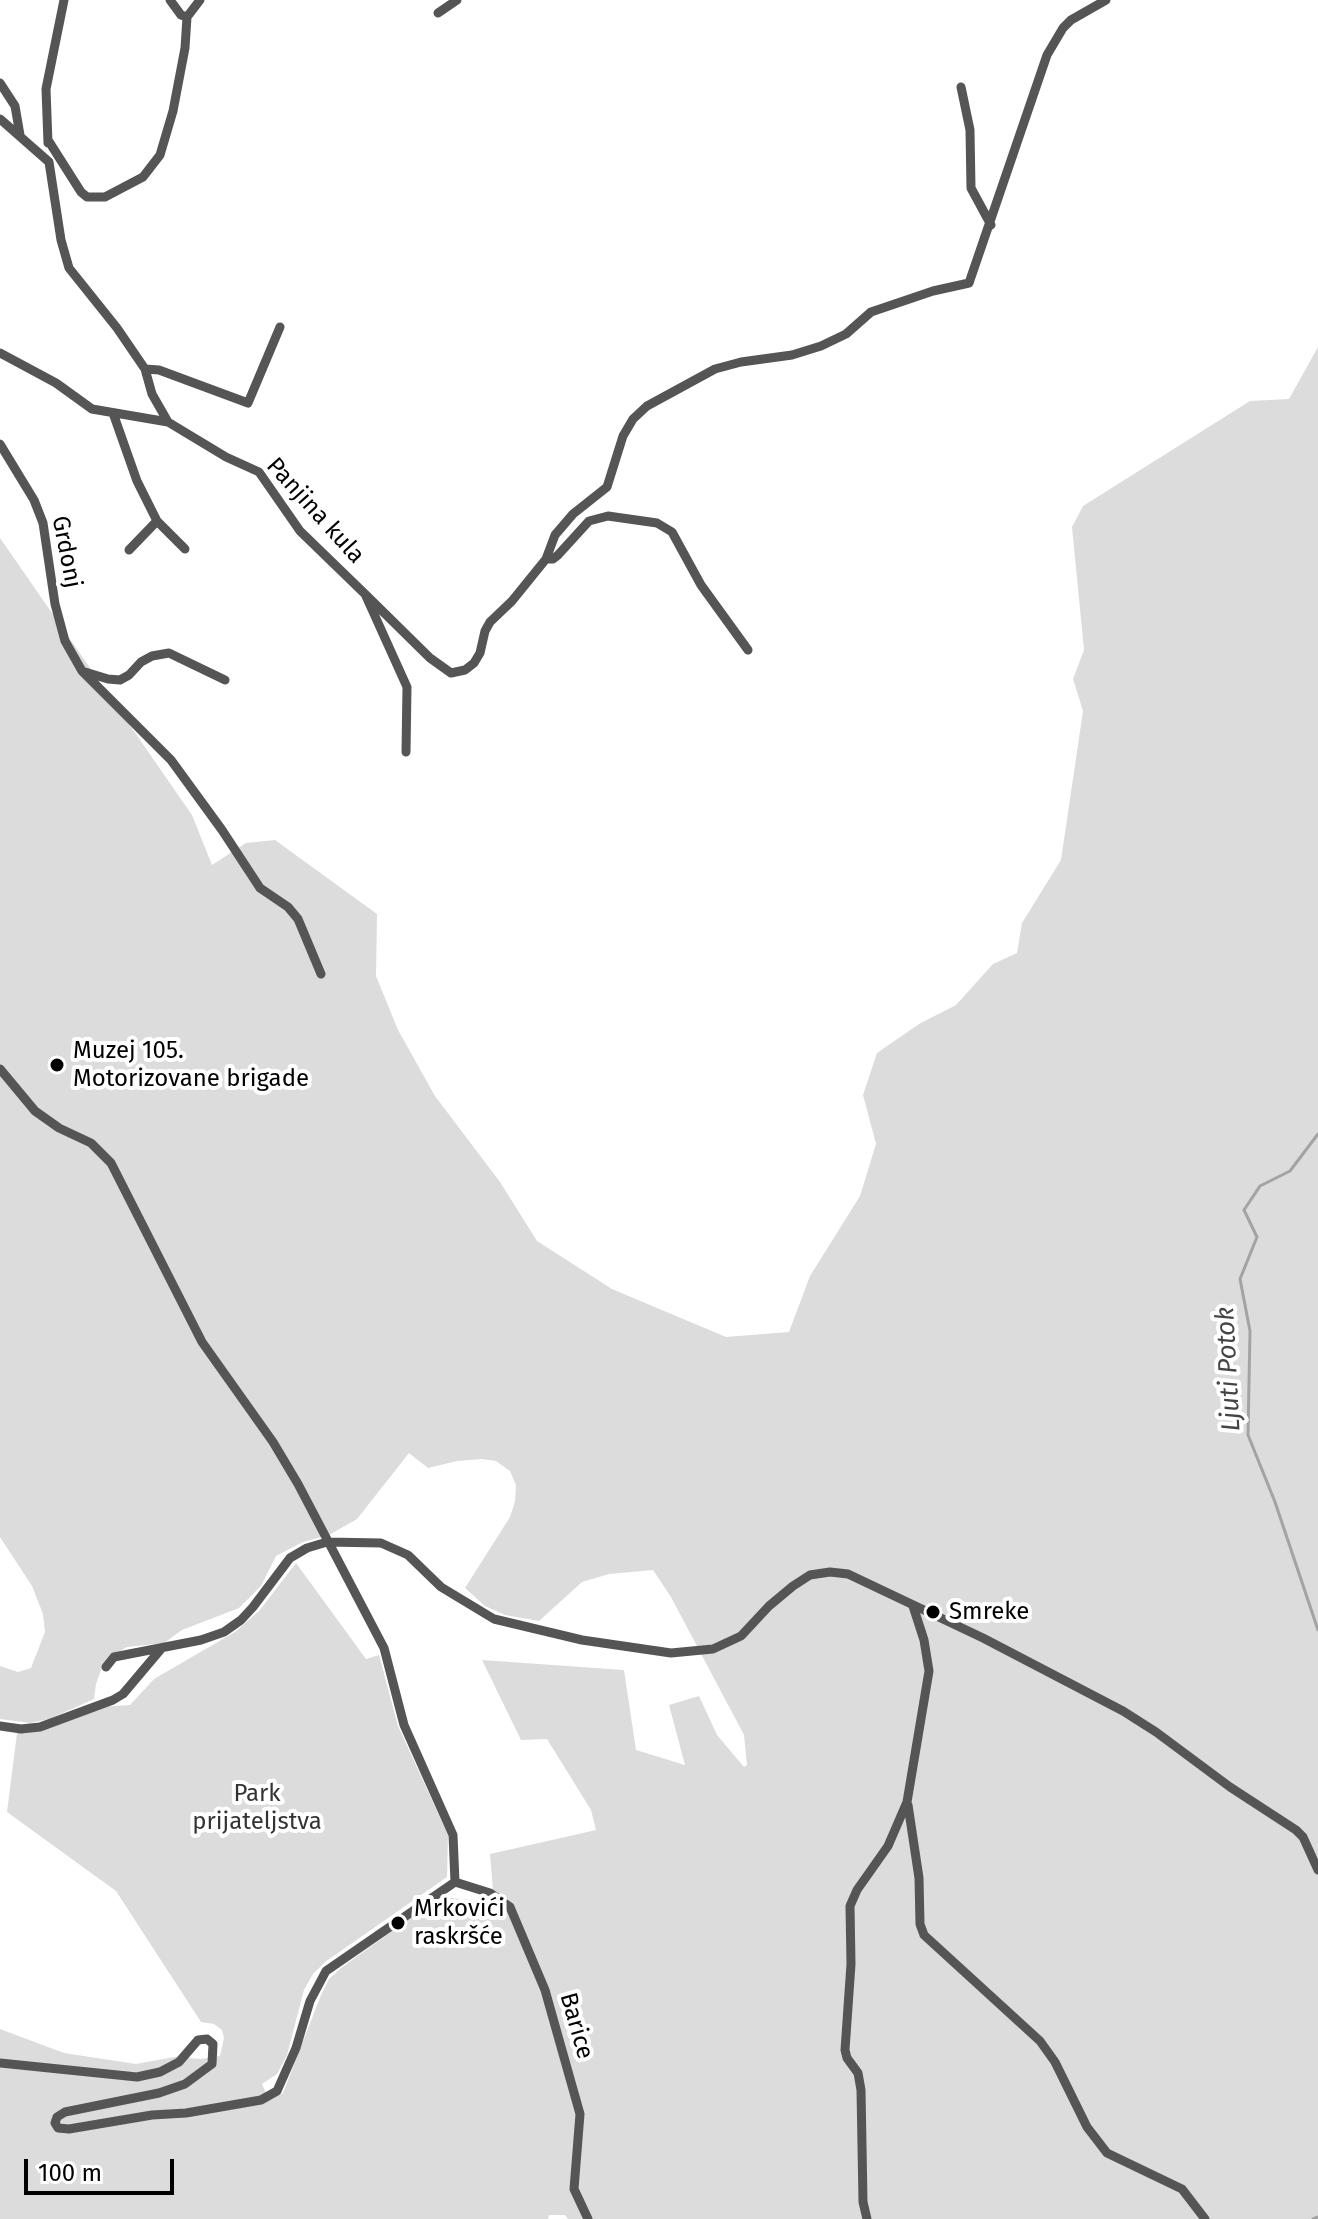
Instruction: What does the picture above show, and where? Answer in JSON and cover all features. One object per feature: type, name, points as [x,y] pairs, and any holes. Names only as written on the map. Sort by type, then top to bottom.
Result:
[{"type":"street","points":[[64,0],[46,89],[49,162],[61,240],[69,268],[145,369],[152,394],[168,422]]},
{"type":"street","points":[[170,0],[181,15],[187,17]]},
{"type":"street","points":[[48,140],[87,197],[105,197],[143,177],[160,155],[173,111],[185,48],[187,17],[200,0]]},
{"type":"street","points":[[438,13],[457,0]]},
{"type":"street","points":[[365,594],[410,640],[451,673],[465,670],[474,663],[490,622],[512,601],[546,559],[555,535],[573,514],[607,487],[623,436],[633,419],[647,406],[715,369],[792,355],[821,346],[846,334],[871,312],[933,291],[966,285],[991,225],[1047,55],[1071,20],[1106,0]]},
{"type":"street","points":[[0,83],[15,106],[20,135]]},
{"type":"street","points":[[961,87],[970,130],[971,188],[991,225]]},
{"type":"street","points":[[0,119],[49,162]]},
{"type":"street","points":[[145,369],[159,370],[248,403],[280,327]]},
{"type":"street","points":[[0,353],[44,376],[92,409],[168,422]]},
{"type":"street","points":[[113,413],[137,481],[157,521],[185,549]]},
{"type":"street","name":"Panjina kula","points":[[168,422],[226,457],[259,472],[300,531],[365,594],[407,687],[406,752]]},
{"type":"street","name":"Grdonj","points":[[0,444],[34,500],[43,523],[55,604],[65,641],[82,671],[171,760],[260,888],[288,907],[298,919],[321,974]]},
{"type":"street","points":[[546,559],[558,555],[589,521],[608,516],[657,523],[672,532],[701,585],[748,650]]},
{"type":"street","points":[[129,550],[157,521]]},
{"type":"street","points":[[82,671],[120,680],[141,662],[169,653],[225,680]]},
{"type":"street","points":[[0,1069],[35,1111],[59,1128],[91,1143],[111,1163],[202,1342],[273,1442],[384,1648],[404,1725],[453,1835],[455,1882],[326,1971],[310,2001],[296,2048],[277,2091],[261,2100],[186,2113],[58,2128],[55,2123],[57,2117],[65,2112],[159,2093],[185,2084],[212,2064],[213,2044],[207,2039],[198,2040],[179,2062],[160,2072],[137,2077],[0,2063]]},
{"type":"street","points":[[106,1667],[114,1657],[224,1632],[247,1613],[290,1558],[307,1548],[327,1542],[381,1543],[408,1555],[441,1587],[494,1619],[582,1640],[671,1653],[713,1649],[741,1636],[769,1606],[810,1575],[830,1572],[848,1574],[1069,1681],[1156,1732],[1230,1787],[1296,1830],[1303,1837],[1318,1870]]},
{"type":"street","points":[[867,2219],[863,2202],[861,2090],[858,2073],[845,2050],[850,1976],[850,1906],[857,1890],[888,1846],[907,1802],[929,1671],[924,1640],[913,1606]]},
{"type":"street","points":[[0,1726],[21,1729],[48,1725],[113,1700],[123,1694],[162,1648]]},
{"type":"street","points":[[907,1802],[919,1878],[920,1924],[924,1935],[1040,2041],[1055,2062],[1087,2127],[1107,2153],[1182,2189],[1205,2219]]},
{"type":"street","name":"Barice","points":[[455,1882],[490,1893],[510,1907],[545,1990],[580,2114],[574,2189],[588,2219]]},
{"type":"green space","name":"Park prijateljstva","points":[[1318,347],[1318,2219],[568,2219],[565,2215],[549,2215],[548,2219],[0,2219],[0,2029],[64,2053],[136,2064],[174,2057],[201,2059],[220,2056],[224,2038],[222,2030],[214,2024],[201,2022],[116,1891],[7,1812],[17,1733],[41,1731],[99,1707],[130,1705],[154,1679],[235,1632],[259,1611],[296,1563],[366,1659],[379,1655],[398,1726],[448,1835],[447,1877],[325,1962],[313,1974],[304,1990],[287,2055],[277,2074],[262,2084],[269,2100],[283,2093],[321,1995],[329,1979],[341,1968],[409,1919],[444,1900],[494,1902],[490,1854],[596,1830],[591,1810],[547,1739],[521,1740],[482,1660],[624,1670],[636,1750],[685,1765],[669,1705],[699,1696],[717,1735],[744,1767],[747,1765],[744,1735],[671,1597],[653,1570],[609,1574],[582,1582],[539,1621],[505,1615],[485,1606],[465,1588],[510,1517],[516,1485],[510,1471],[496,1461],[482,1459],[428,1468],[409,1453],[357,1519],[329,1535],[303,1542],[276,1556],[261,1586],[239,1608],[182,1630],[164,1643],[127,1647],[112,1656],[101,1670],[94,1699],[49,1719],[30,1723],[0,1719],[0,1666],[18,1672],[31,1668],[45,1632],[43,1614],[32,1586],[0,1537],[0,538],[192,815],[212,865],[246,843],[275,840],[377,914],[376,976],[398,1030],[435,1096],[500,1182],[537,1241],[612,1289],[726,1337],[789,1332],[810,1276],[860,1196],[876,1144],[863,1095],[877,1053],[919,1024],[956,1005],[993,964],[1017,953],[1022,923],[1061,860],[1083,711],[1073,679],[1084,650],[1072,527],[1083,506],[1250,401],[1289,399]]},
{"type":"waterway","name":"Ljuti Potok","points":[[1318,1134],[1290,1171],[1260,1186],[1244,1210],[1257,1237],[1240,1279],[1250,1331],[1248,1435],[1275,1502],[1318,1630]]},
{"type":"waterway","name":"Ljuti Potok","points":[[1313,2219],[1318,2217]]},
{"type":"place","name":"Muzej 105. Motorizovane brigade","points":[[57,1065]]},
{"type":"place","name":"Smreke","points":[[933,1612]]},
{"type":"place","name":"Mrkovići raskršće","points":[[398,1923]]}]
